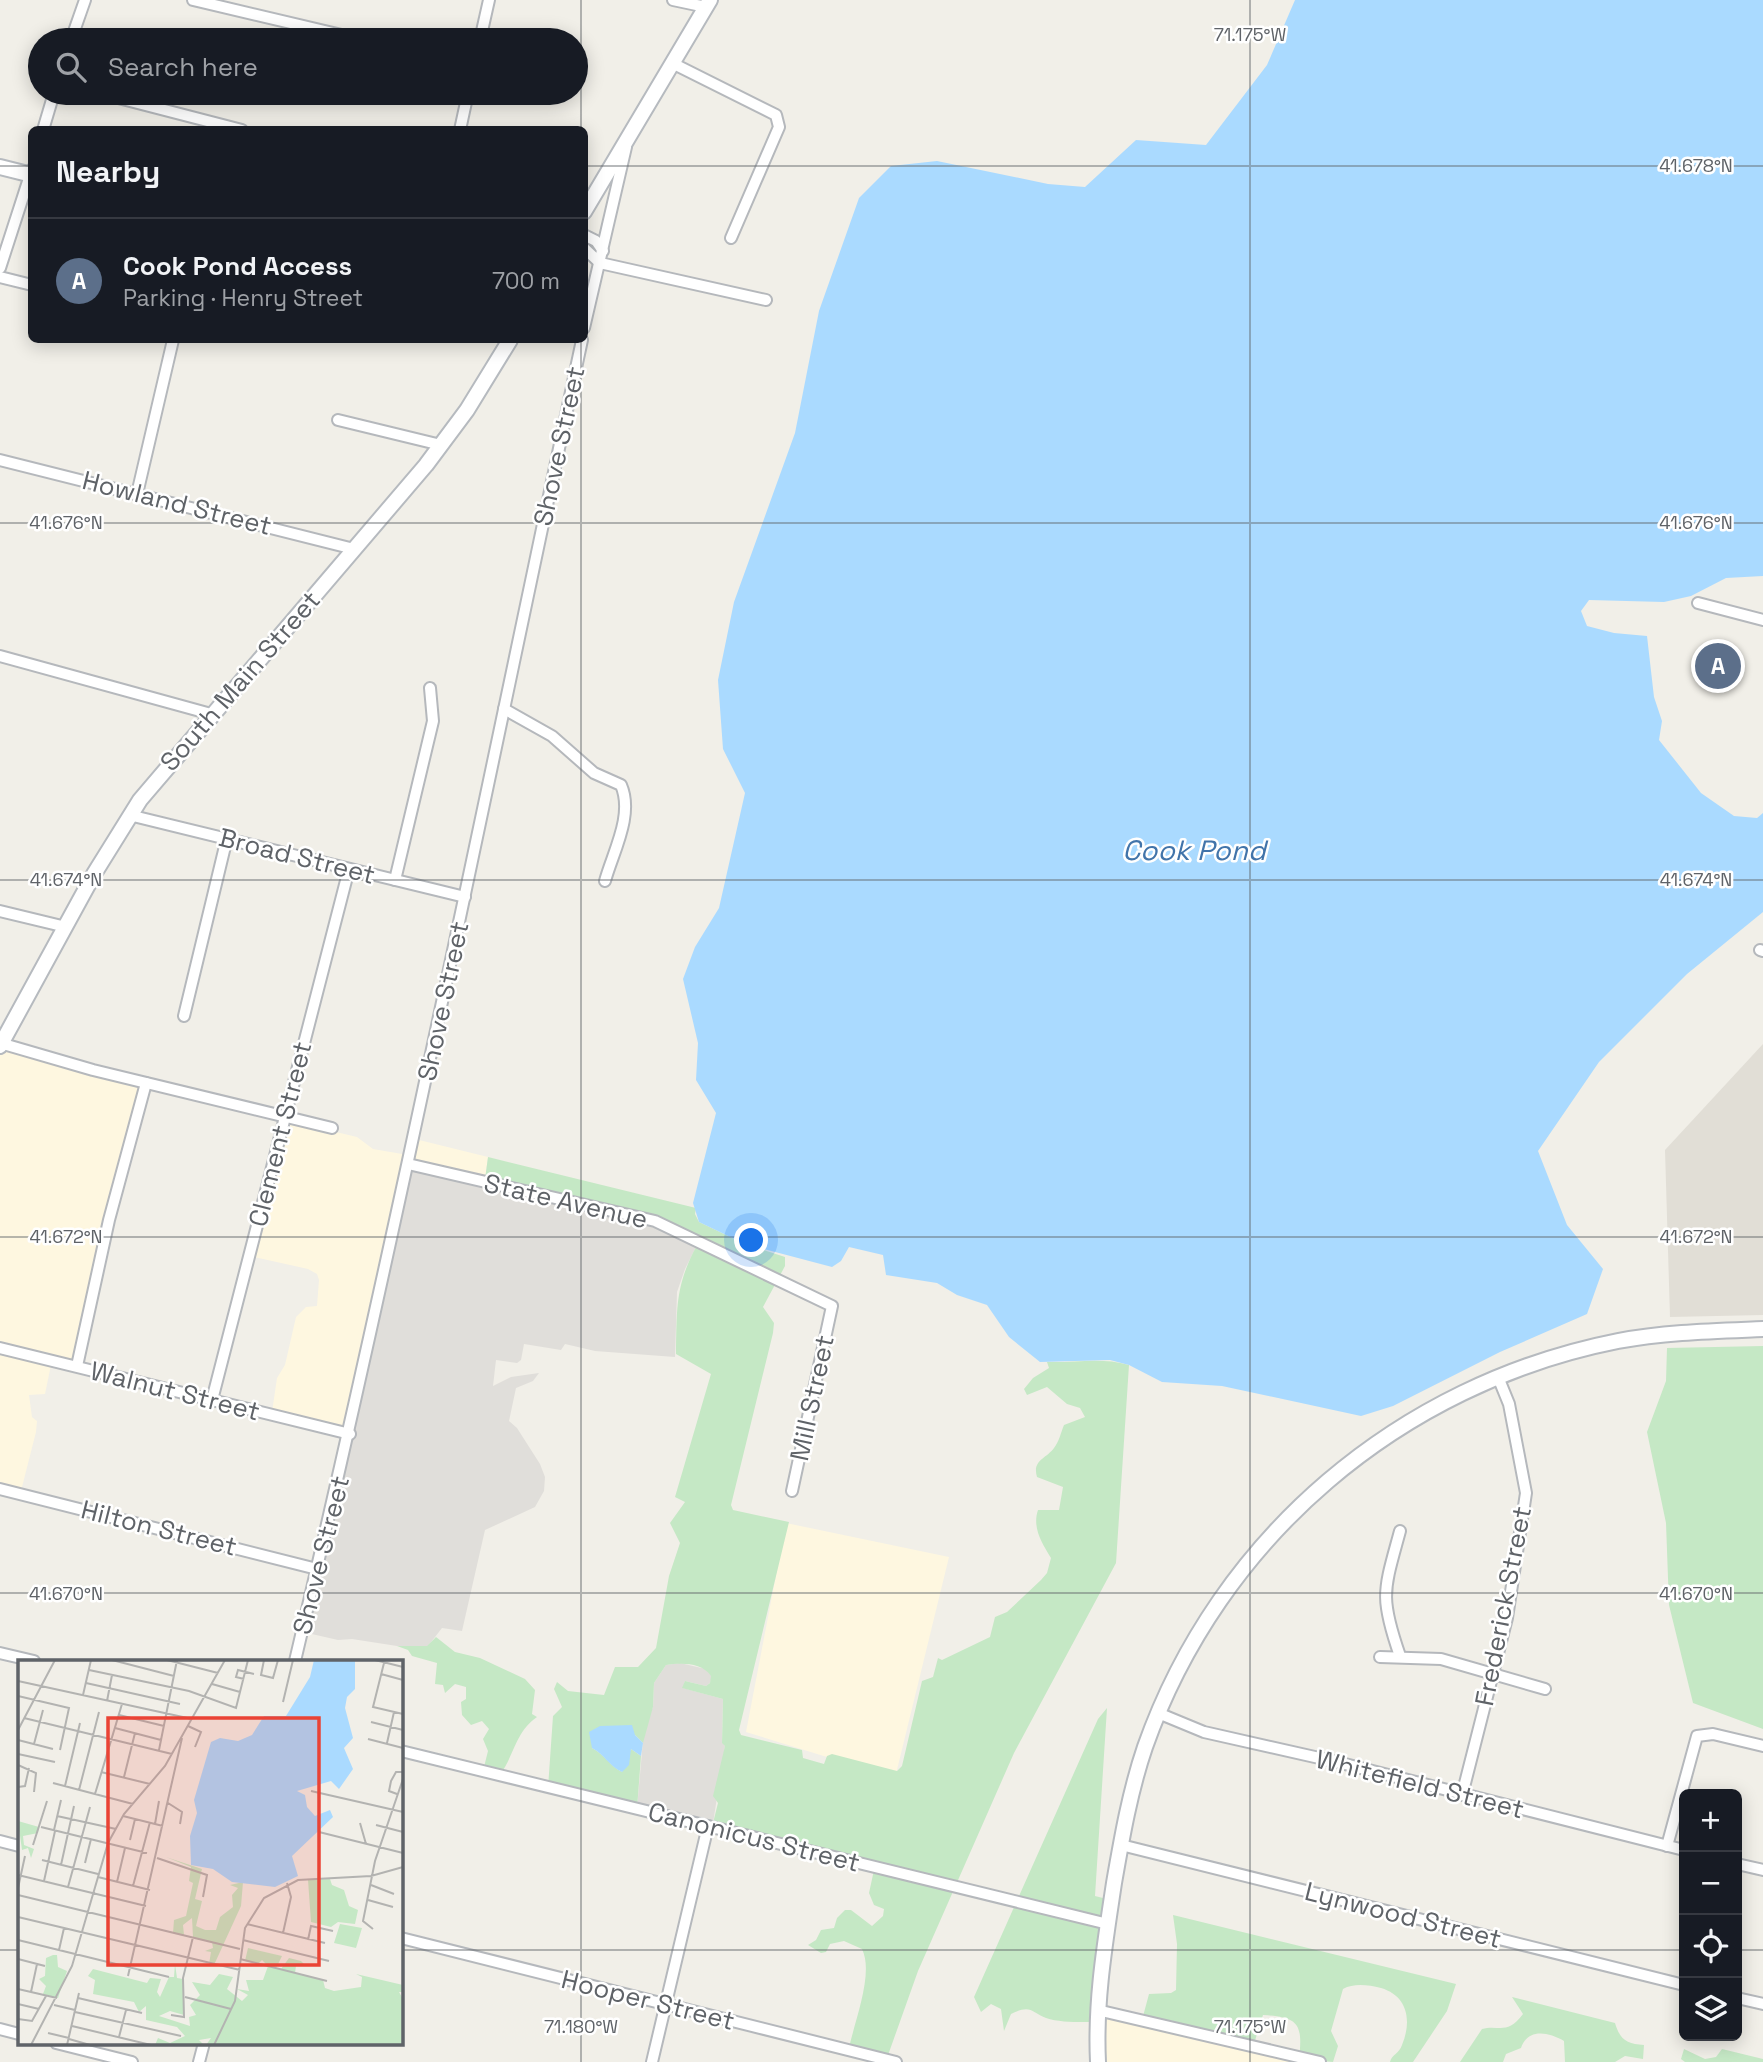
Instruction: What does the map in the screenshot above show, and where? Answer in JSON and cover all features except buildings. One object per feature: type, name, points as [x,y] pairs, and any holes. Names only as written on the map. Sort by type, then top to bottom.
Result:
[{"type":"main road","points":[[588,205],[708,4]]},
{"type":"main road","points":[[0,167],[28,172]]},
{"type":"main road","name":"South Main Street","points":[[0,1044],[129,815],[211,714],[441,445],[508,343]]},
{"type":"main road","points":[[1098,2062],[1097,2010],[1121,1845],[1137,1773],[1158,1713],[1184,1658],[1215,1606],[1242,1568],[1290,1514],[1340,1469],[1392,1431],[1436,1405],[1498,1377],[1565,1353],[1620,1340],[1678,1333],[1763,1329]]},
{"type":"street","points":[[75,28],[85,0]]},
{"type":"street","points":[[193,0],[312,28]]},
{"type":"street","points":[[483,28],[489,0]]},
{"type":"street","points":[[673,0],[708,4]]},
{"type":"street","points":[[672,63],[776,115],[779,127],[730,238]]},
{"type":"street","points":[[44,126],[50,105]]},
{"type":"street","points":[[143,105],[220,126]]},
{"type":"street","points":[[461,126],[465,105]]},
{"type":"street","points":[[588,311],[628,138]]},
{"type":"street","points":[[0,268],[28,181]]},
{"type":"street","points":[[588,237],[596,242],[601,257]]},
{"type":"street","points":[[588,250],[601,257],[766,300]]},
{"type":"street","points":[[0,277],[28,284]]},
{"type":"street","points":[[137,494],[172,343]]},
{"type":"street","name":"Shove Street","points":[[295,1660],[350,1434],[581,343]]},
{"type":"street","points":[[338,420],[441,445]]},
{"type":"street","name":"Howland Street","points":[[0,460],[354,549]]},
{"type":"street","points":[[1698,603],[1763,620]]},
{"type":"street","points":[[1,660],[211,714]]},
{"type":"street","points":[[395,880],[433,721],[430,688]]},
{"type":"street","points":[[504,709],[552,736],[594,773],[621,785],[625,795],[623,820],[605,881]]},
{"type":"street","name":"Broad Street","points":[[129,815],[465,897]]},
{"type":"street","points":[[184,1016],[227,838]]},
{"type":"street","name":"Clement Street","points":[[212,1400],[349,869]]},
{"type":"street","points":[[0,911],[66,927]]},
{"type":"street","points":[[0,1044],[332,1128]]},
{"type":"street","points":[[77,1366],[109,1220],[146,1083]]},
{"type":"street","name":"State Avenue","points":[[408,1164],[655,1222],[832,1306]]},
{"type":"street","name":"Mill Street","points":[[792,1491],[832,1306]]},
{"type":"street","name":"Walnut Street","points":[[0,1348],[350,1434]]},
{"type":"street","name":"Frederick Street","points":[[1462,1795],[1507,1618],[1526,1486],[1509,1404],[1498,1377]]},
{"type":"street","name":"Hilton Street","points":[[0,1489],[317,1569]]},
{"type":"street","points":[[1400,1531],[1384,1595],[1386,1616],[1400,1656]]},
{"type":"street","points":[[0,1653],[30,1660]]},
{"type":"street","points":[[1380,1657],[1441,1659],[1545,1689]]},
{"type":"street","name":"Whitefield Street","points":[[1158,1713],[1204,1732],[1337,1762],[1679,1849]]},
{"type":"street","points":[[1667,1846],[1693,1744],[1700,1734],[1713,1734],[1763,1746]]},
{"type":"street","name":"Canonicus Street","points":[[402,1751],[1108,1924]]},
{"type":"street","points":[[652,2062],[708,1826]]},
{"type":"street","points":[[0,1841],[18,1846]]},
{"type":"street","name":"Lynwood Street","points":[[1121,1845],[1679,1984]]},
{"type":"street","points":[[1742,1865],[1763,1870]]},
{"type":"street","name":"Hooper Street","points":[[402,1938],[896,2062]]},
{"type":"street","points":[[1742,1999],[1763,2004]]},
{"type":"street","points":[[1097,2010],[1320,2062]]},
{"type":"street","points":[[0,2029],[18,2034]]},
{"type":"street","points":[[59,2044],[132,2062]]},
{"type":"street","points":[[199,2062],[204,2044]]},
{"type":"shaded area","points":[[1763,1044],[1763,1315],[1670,1317],[1665,1150]]},
{"type":"shaded area","points":[[0,1048],[142,1086],[78,1362],[51,1365],[45,1394],[29,1395],[32,1417],[37,1421],[21,1491],[0,1488]]},
{"type":"shaded area","points":[[285,1120],[357,1137],[373,1149],[408,1155],[415,1139],[488,1157],[485,1179],[350,1433],[272,1412],[277,1378],[285,1365],[296,1317],[306,1307],[317,1306],[319,1280],[317,1274],[308,1269],[249,1256]]},
{"type":"shaded area","points":[[408,1165],[631,1213],[697,1245],[677,1292],[675,1357],[595,1351],[565,1344],[561,1350],[524,1344],[521,1360],[517,1363],[496,1360],[493,1386],[511,1377],[539,1373],[533,1381],[516,1388],[509,1421],[517,1428],[540,1464],[545,1477],[544,1491],[535,1507],[485,1530],[462,1631],[442,1628],[428,1646],[338,1640],[303,1632]]},
{"type":"shaded area","points":[[786,1523],[949,1557],[895,1778],[746,1732]]},
{"type":"shaded area","points":[[680,1663],[706,1669],[712,1676],[706,1686],[685,1681],[683,1688],[723,1699],[722,1742],[725,1746],[713,1823],[637,1809],[644,1729],[653,1707],[654,1683],[666,1665]]},
{"type":"shaded area","points":[[1100,2012],[1309,2062],[1099,2062]]},
{"type":"green space","points":[[488,1157],[696,1208],[695,1214],[699,1222],[745,1244],[785,1257],[785,1266],[763,1307],[774,1323],[773,1333],[731,1505],[733,1510],[789,1522],[739,1730],[741,1735],[802,1750],[803,1758],[824,1764],[827,1756],[832,1754],[897,1771],[902,1766],[922,1681],[933,1677],[938,1658],[942,1660],[990,1637],[995,1617],[1007,1612],[1047,1573],[1051,1558],[1039,1535],[1036,1517],[1038,1510],[1059,1510],[1063,1487],[1037,1477],[1036,1467],[1056,1446],[1064,1425],[1085,1417],[1080,1408],[1067,1404],[1047,1387],[1027,1395],[1024,1389],[1033,1378],[1049,1368],[1047,1362],[1098,1361],[1129,1365],[1116,1563],[1014,1753],[918,1971],[887,2058],[849,2048],[865,1983],[865,1959],[862,1949],[844,1941],[830,1944],[826,1952],[821,1953],[808,1945],[816,1940],[821,1930],[834,1928],[837,1918],[845,1910],[851,1910],[872,1926],[883,1916],[884,1909],[874,1905],[869,1893],[874,1870],[713,1823],[718,1803],[713,1796],[725,1746],[722,1743],[723,1699],[682,1688],[685,1681],[706,1686],[710,1683],[711,1676],[707,1671],[690,1665],[666,1665],[654,1683],[653,1707],[643,1743],[635,1735],[592,1748],[622,1772],[631,1749],[641,1756],[637,1809],[548,1788],[553,1716],[562,1707],[554,1689],[557,1682],[568,1691],[604,1695],[615,1667],[638,1667],[656,1648],[669,1576],[680,1543],[670,1523],[685,1502],[675,1497],[711,1374],[676,1354],[677,1310],[681,1285],[697,1245],[654,1219],[485,1179]]},
{"type":"green space","points":[[1763,1346],[1763,1729],[1693,1703],[1669,1605],[1666,1523],[1647,1432],[1666,1381],[1667,1348]]},
{"type":"green space","points":[[436,1637],[455,1652],[480,1658],[525,1679],[535,1690],[532,1714],[537,1717],[519,1737],[499,1776],[483,1771],[488,1751],[483,1739],[489,1729],[482,1721],[471,1725],[462,1715],[461,1702],[466,1699],[466,1687],[455,1684],[445,1693],[443,1685],[435,1684],[437,1663],[412,1656],[408,1650],[397,1646],[427,1646]]},
{"type":"green space","points":[[1107,1708],[1095,1896],[1111,1900],[1097,2022],[1058,2021],[1023,2010],[1011,2014],[1004,2031],[1001,2009],[991,2004],[981,2012],[974,1997],[1098,1719]]},
{"type":"green space","points":[[1173,1915],[1456,1984],[1447,2011],[1413,2062],[1390,2062],[1401,2048],[1407,2027],[1402,2003],[1381,1988],[1361,1985],[1343,1989],[1331,2031],[1338,2046],[1333,2062],[1299,2059],[1299,2030],[1284,2018],[1263,2015],[1253,2047],[1142,2020],[1149,1994],[1171,1993],[1176,1990],[1177,1944]]},
{"type":"green space","points":[[1512,1997],[1615,2023],[1625,2040],[1644,2045],[1643,2059],[1625,2056],[1615,2062],[1565,2062],[1564,2041],[1552,2035],[1539,2034],[1528,2037],[1521,2048],[1506,2054],[1503,2062],[1460,2062],[1482,2029],[1507,2027],[1523,2014]]},
{"type":"green space","points":[[1684,2049],[1705,2059],[1716,2057],[1722,2049],[1763,2059],[1763,2062],[1685,2062],[1681,2059]]},
{"type":"water","name":"Cook Pond","points":[[1295,0],[1763,0],[1763,576],[1726,578],[1691,596],[1664,602],[1589,600],[1581,611],[1587,626],[1614,633],[1647,636],[1654,697],[1662,721],[1659,740],[1701,793],[1734,816],[1757,818],[1763,813],[1763,912],[1687,974],[1599,1062],[1538,1151],[1567,1225],[1603,1269],[1587,1314],[1500,1352],[1393,1406],[1361,1416],[1222,1386],[1162,1382],[1129,1365],[1110,1360],[1040,1362],[1009,1337],[987,1305],[957,1295],[937,1283],[886,1275],[883,1255],[849,1247],[841,1261],[832,1267],[745,1244],[699,1222],[693,1203],[716,1113],[696,1080],[698,1043],[683,979],[695,947],[719,908],[745,793],[723,749],[718,680],[734,602],[795,433],[819,311],[859,198],[891,166],[937,161],[1048,184],[1085,187],[1136,140],[1206,145],[1267,65]]},
{"type":"water","points":[[632,1725],[635,1735],[643,1743],[641,1756],[631,1749],[629,1765],[622,1772],[592,1748],[589,1732],[600,1726]]},
{"type":"place","name":"Cook Pond Access","points":[[1718,666]]}]
